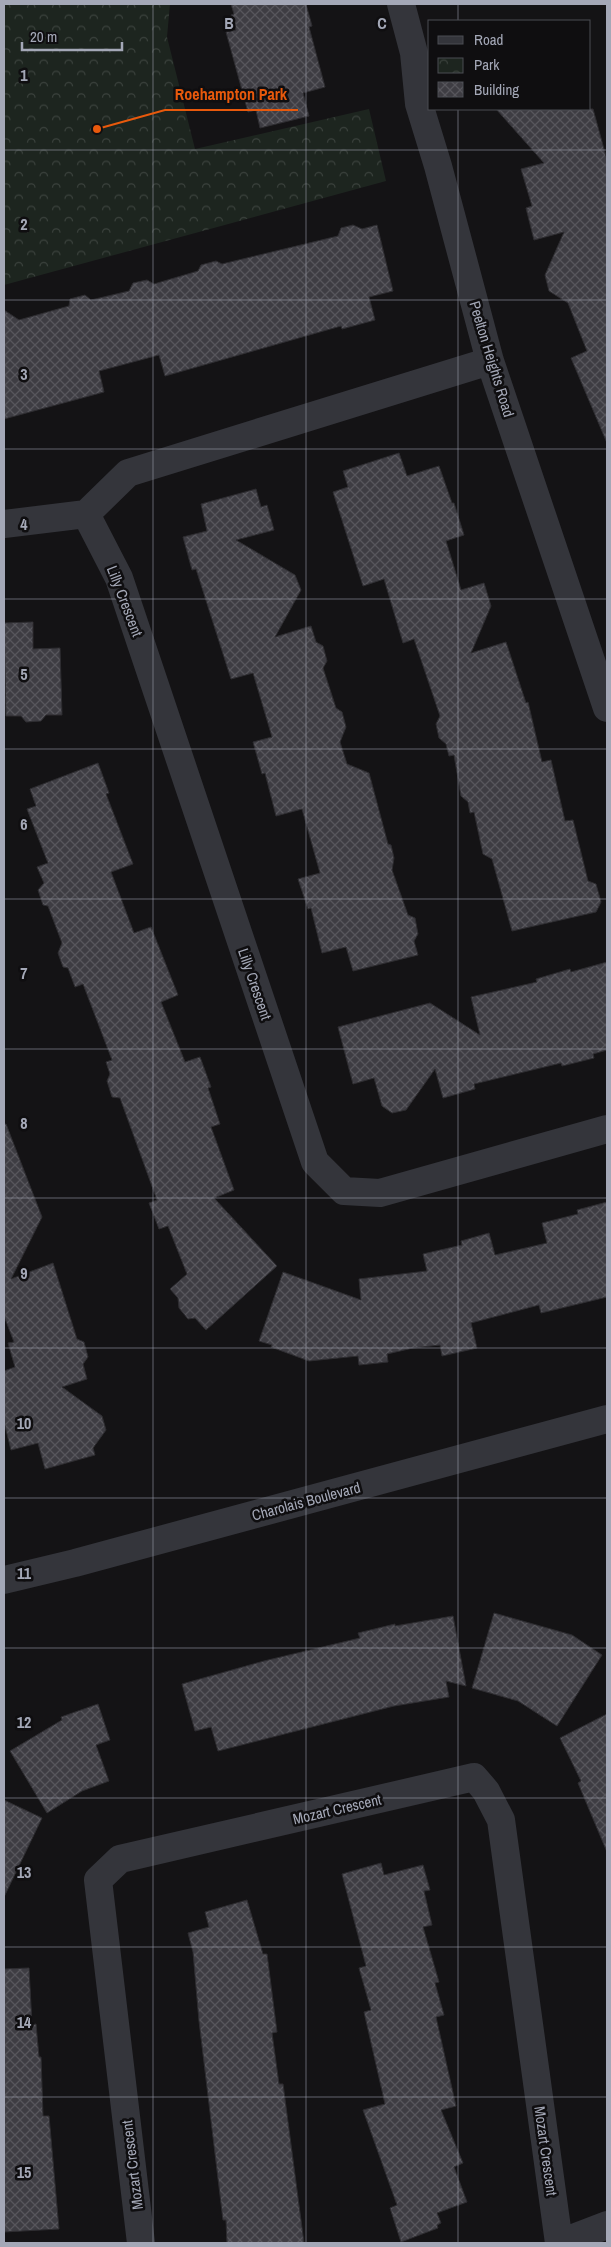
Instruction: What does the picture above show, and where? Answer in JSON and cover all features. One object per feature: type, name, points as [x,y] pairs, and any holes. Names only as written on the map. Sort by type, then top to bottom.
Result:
[{"type":"street","name":"Peelton Heights Road","points":[[401,4],[414,53],[419,104],[438,166],[490,361],[607,708]]},
{"type":"street","points":[[4,524],[86,514],[128,473],[490,361]]},
{"type":"street","name":"Lilly Crescent","points":[[86,514],[119,578],[314,1162],[344,1191],[380,1193],[607,1128]]},
{"type":"street","name":"Charolais Boulevard","points":[[4,1580],[76,1563],[607,1419]]},
{"type":"street","name":"Mozart Crescent","points":[[141,2243],[98,1880],[120,1859],[474,1777],[486,1791],[501,1820],[560,2243]]},
{"type":"street","points":[[560,2243],[607,2225]]},
{"type":"green space","points":[[4,4],[170,4],[167,37],[195,149],[369,109],[386,181],[4,285]]},
{"type":"building","points":[[231,4],[306,4],[312,26],[309,27],[325,87],[303,93],[309,116],[260,128],[256,110],[248,112],[226,32],[236,30],[231,15],[234,14]]},
{"type":"building","points":[[593,109],[607,160],[607,443],[571,358],[587,351],[568,303],[549,291],[545,275],[564,232],[534,240],[526,208],[532,206],[521,169],[544,163],[497,110]]},
{"type":"building","points":[[353,225],[362,229],[377,225],[393,291],[369,297],[375,320],[342,329],[341,326],[165,376],[159,355],[99,371],[104,392],[4,419],[4,310],[19,320],[69,306],[70,299],[85,295],[91,300],[129,291],[133,283],[147,280],[154,284],[198,271],[201,265],[216,261],[222,264],[338,236],[341,228]]},
{"type":"building","points":[[399,453],[407,476],[439,466],[464,535],[446,541],[461,590],[484,583],[491,606],[471,653],[506,642],[526,703],[528,702],[542,762],[551,760],[565,821],[573,820],[588,881],[596,884],[601,902],[596,912],[512,931],[492,859],[483,854],[474,812],[470,813],[468,802],[461,796],[454,755],[449,756],[446,744],[439,738],[436,724],[440,716],[414,639],[403,643],[384,579],[363,586],[333,492],[348,487],[343,471]]},
{"type":"building","points":[[256,489],[261,507],[267,505],[274,530],[236,540],[295,575],[301,590],[275,637],[311,626],[316,642],[323,646],[327,661],[323,668],[336,708],[342,712],[346,727],[340,742],[347,764],[369,773],[388,844],[391,845],[394,858],[392,870],[408,915],[415,918],[418,934],[414,941],[418,955],[353,971],[346,947],[322,953],[311,908],[308,909],[298,879],[320,873],[302,809],[276,816],[265,773],[262,774],[253,742],[272,737],[253,673],[231,679],[196,569],[192,570],[183,537],[207,531],[201,504]]},
{"type":"building","points":[[33,622],[33,649],[60,648],[62,715],[46,715],[41,721],[26,722],[21,716],[6,716],[4,623]]},
{"type":"building","points":[[98,763],[109,793],[106,794],[133,864],[111,872],[134,933],[151,927],[178,995],[161,1002],[185,1062],[200,1057],[211,1087],[208,1088],[220,1124],[211,1127],[234,1190],[214,1198],[277,1266],[206,1330],[195,1318],[188,1319],[179,1308],[178,1298],[170,1289],[187,1274],[168,1226],[159,1229],[149,1203],[157,1200],[120,1098],[112,1097],[107,1081],[110,1074],[106,1062],[112,1060],[83,984],[75,987],[68,968],[63,967],[58,953],[62,943],[48,906],[43,905],[38,890],[44,883],[37,867],[48,863],[27,809],[36,806],[30,789]]},
{"type":"building","points":[[607,962],[607,1050],[593,1054],[594,1058],[562,1066],[561,1063],[474,1084],[475,1089],[443,1098],[435,1069],[406,1110],[392,1113],[382,1106],[374,1078],[353,1084],[338,1027],[430,1003],[480,1035],[471,997],[537,982],[536,979],[570,969],[571,972]]},
{"type":"building","points":[[4,1124],[6,1124],[42,1217],[11,1279],[53,1263],[77,1339],[84,1342],[88,1357],[83,1364],[87,1379],[62,1387],[102,1416],[106,1430],[93,1448],[95,1455],[45,1469],[38,1443],[11,1450],[4,1422],[4,1371],[15,1367],[8,1343],[14,1342],[4,1316]]},
{"type":"building","points":[[607,1202],[607,1297],[541,1313],[539,1305],[471,1323],[477,1348],[442,1356],[440,1345],[413,1348],[387,1354],[388,1362],[359,1365],[358,1356],[309,1361],[259,1341],[283,1272],[361,1300],[359,1279],[427,1271],[423,1254],[462,1245],[461,1241],[489,1233],[495,1255],[547,1243],[542,1223],[578,1214],[577,1210]]},
{"type":"building","points":[[494,1613],[572,1635],[602,1655],[557,1726],[518,1701],[472,1688]]},
{"type":"building","points":[[453,1616],[466,1686],[446,1681],[449,1697],[394,1706],[218,1751],[211,1727],[195,1731],[182,1684],[264,1661],[360,1638],[358,1633],[395,1624],[395,1626]]},
{"type":"building","points":[[98,1704],[110,1740],[96,1745],[109,1781],[82,1791],[47,1813],[10,1751],[62,1720],[61,1717]]},
{"type":"building","points":[[607,1714],[607,1852],[578,1783],[581,1781],[560,1738]]},
{"type":"building","points":[[4,1800],[42,1818],[4,1897]]},
{"type":"building","points":[[381,1863],[384,1875],[423,1865],[430,1890],[424,1891],[432,1925],[423,1927],[439,1982],[435,1983],[444,2015],[436,2017],[456,2106],[441,2110],[463,2163],[454,2167],[467,2202],[437,2213],[441,2223],[437,2225],[438,2228],[401,2242],[390,2208],[397,2205],[363,2110],[385,2104],[364,2012],[371,2010],[359,1968],[366,1966],[342,1874]]},
{"type":"building","points":[[247,1900],[263,1954],[267,1954],[277,2032],[272,2033],[279,2084],[283,2084],[304,2243],[227,2243],[226,2220],[223,2220],[199,2021],[193,1952],[188,1933],[209,1927],[205,1912]]},
{"type":"building","points":[[29,1968],[32,2025],[36,2024],[39,2057],[41,2057],[43,2116],[49,2116],[59,2229],[4,2232],[4,1969]]},
{"type":"place","name":"Roehampton Park","points":[[97,129]]}]
